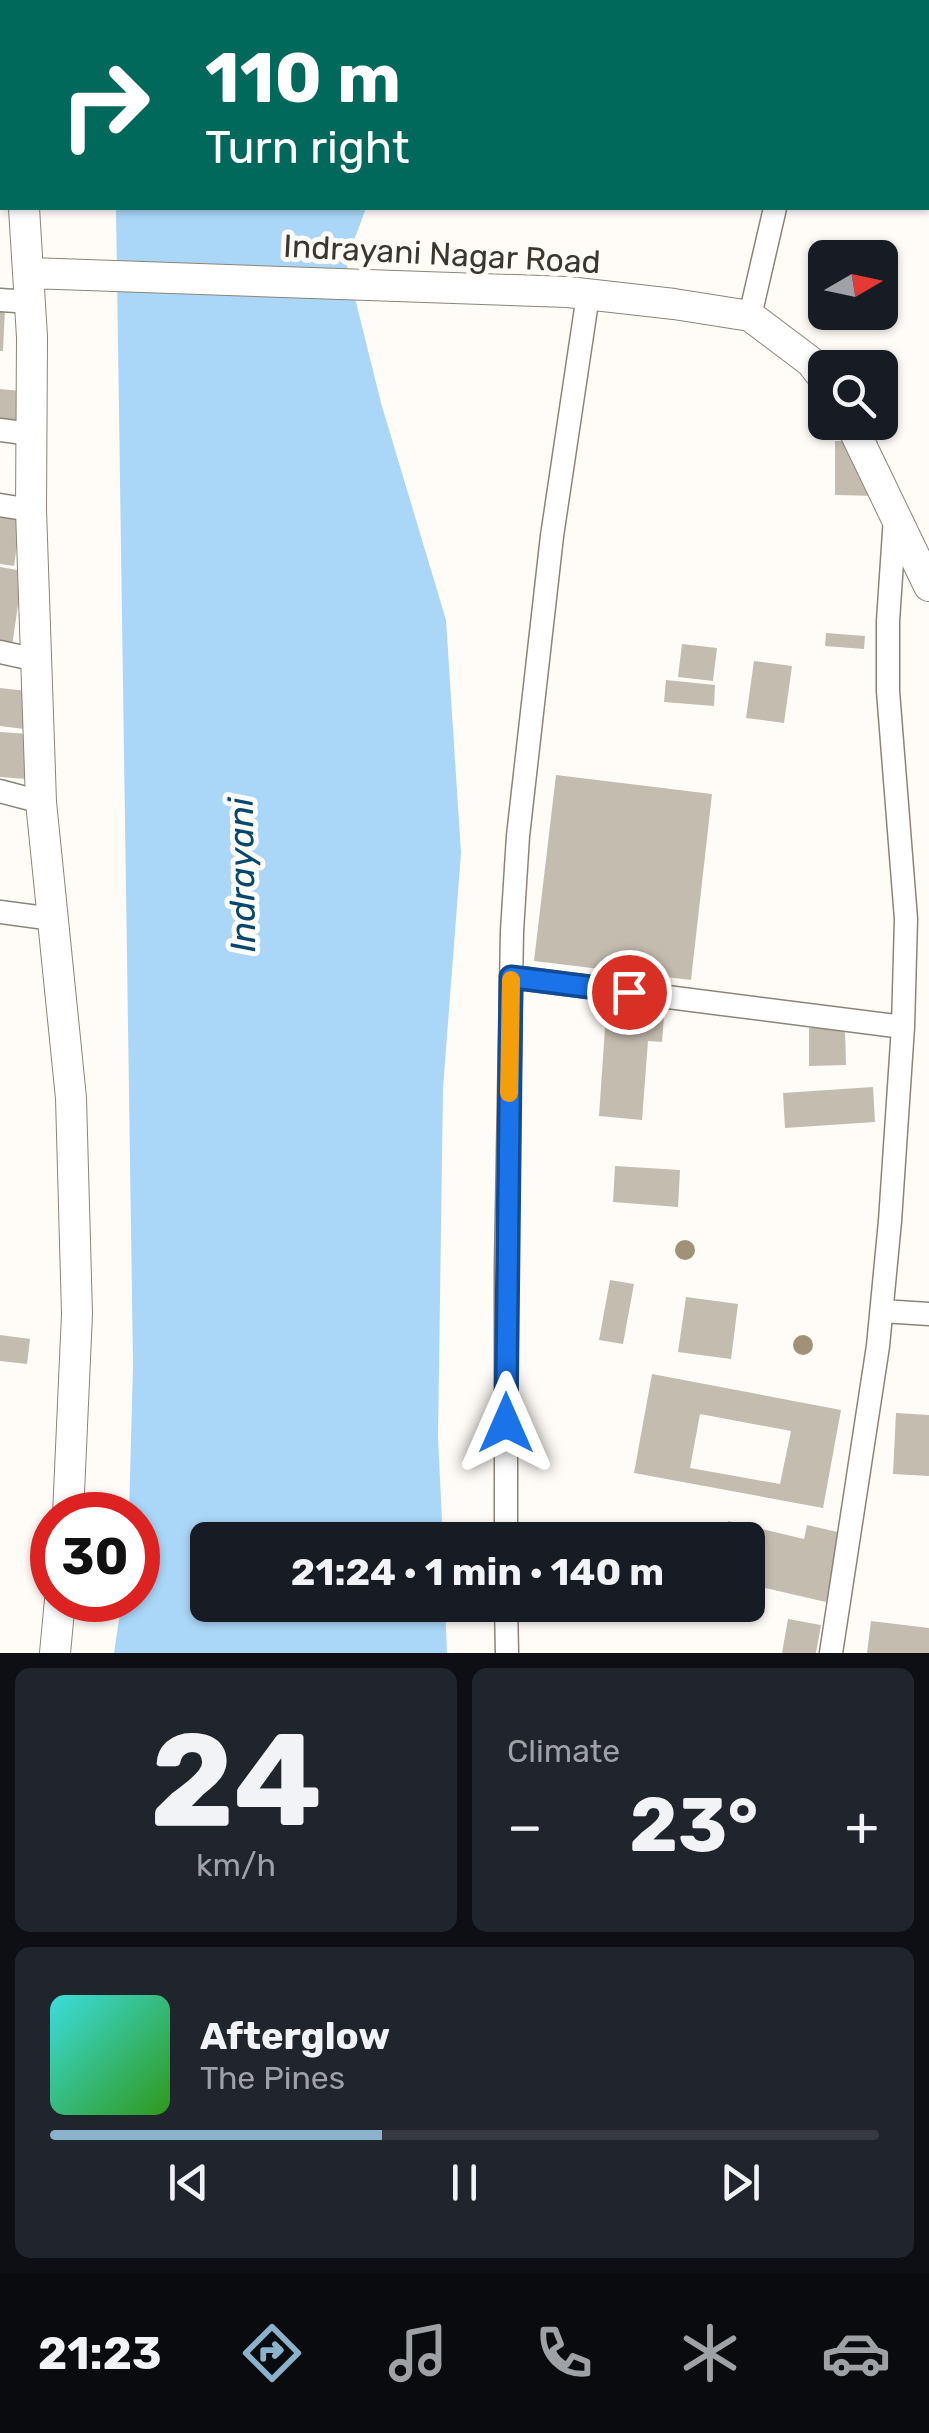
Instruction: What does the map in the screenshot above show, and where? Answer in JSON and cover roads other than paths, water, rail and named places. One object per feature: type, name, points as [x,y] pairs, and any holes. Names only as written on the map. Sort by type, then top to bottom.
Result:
[{"type":"street","points":[[24,210],[31,287],[32,510],[41,802],[71,1098],[77,1314],[69,1492]]},
{"type":"street","points":[[750,316],[775,210]]},
{"type":"street","name":"Indrayani Nagar Road","points":[[31,287],[69,275],[578,293],[750,316],[808,360]]},
{"type":"street","points":[[0,300],[31,287]]},
{"type":"street","points":[[506,1522],[511,977],[518,836],[578,293]]},
{"type":"street","points":[[0,430],[31,434]]},
{"type":"street","points":[[859,440],[929,586]]},
{"type":"street","points":[[0,505],[32,510]]},
{"type":"street","points":[[831,1653],[882,1311],[903,1026],[906,952],[902,834],[888,691],[895,517]]},
{"type":"street","points":[[0,652],[36,660]]},
{"type":"street","points":[[0,792],[41,802]]},
{"type":"street","points":[[0,912],[53,918]]},
{"type":"street","points":[[906,952],[929,946]]},
{"type":"street","points":[[511,977],[903,1026]]},
{"type":"street","points":[[882,1311],[929,1314]]},
{"type":"street","points":[[55,1653],[58,1622]]},
{"type":"street","points":[[506,1622],[507,1653]]},
{"type":"water","name":"Indrayani","points":[[116,210],[365,210],[346,262],[381,403],[446,620],[461,853],[443,1088],[438,1438],[442,1522],[190,1522],[190,1622],[446,1622],[447,1653],[114,1653],[119,1622],[160,1622],[160,1492],[130,1492],[133,1365]]}]
